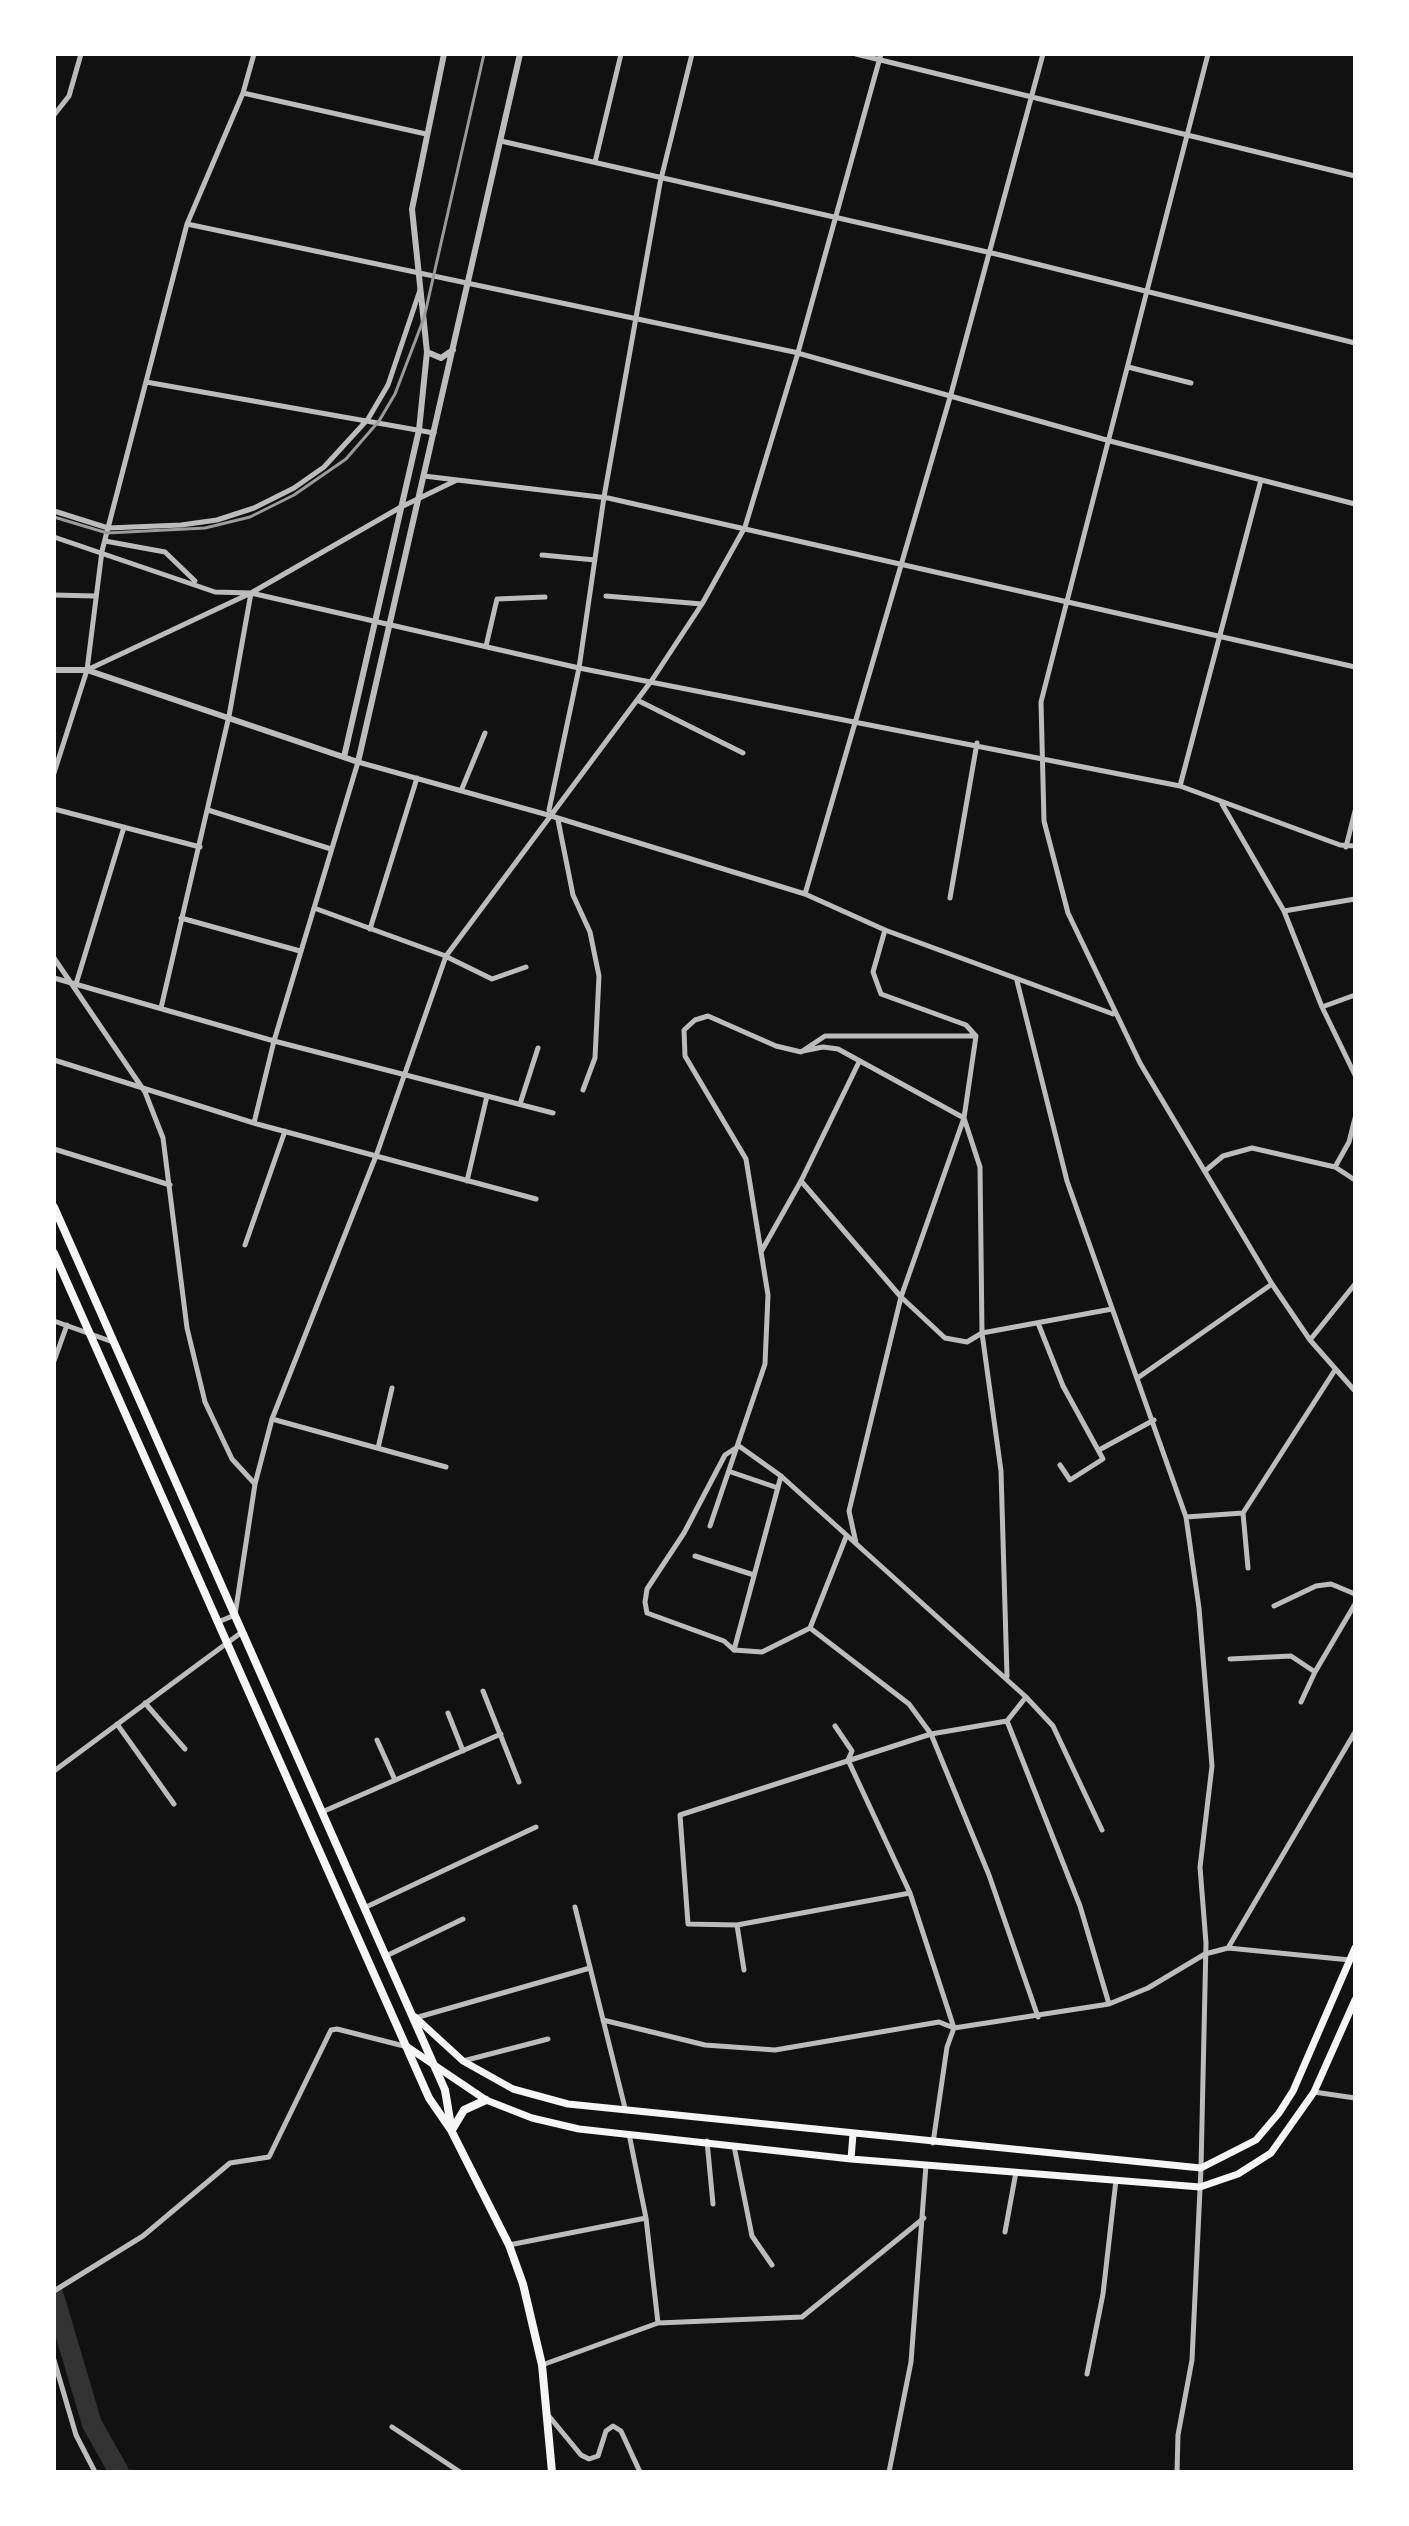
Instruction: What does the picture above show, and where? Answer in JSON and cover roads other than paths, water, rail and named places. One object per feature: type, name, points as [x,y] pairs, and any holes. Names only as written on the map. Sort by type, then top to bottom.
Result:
[{"type":"highway","points":[[54,1207],[445,2090],[451,2130]]},
{"type":"highway","points":[[54,1253],[429,2098],[451,2130],[509,2245],[527,2297],[542,2365],[552,2472]]},
{"type":"highway","points":[[249,1693],[266,1686]]},
{"type":"highway","points":[[389,2009],[406,2001]]},
{"type":"highway","points":[[451,2130],[464,2110],[486,2100]]},
{"type":"main road","points":[[406,2001],[415,2018],[463,2061],[527,2093],[568,2104],[933,2144],[1201,2168],[1256,2140],[1279,2113],[1293,2091],[1355,1948]]},
{"type":"main road","points":[[406,2046],[486,2100],[532,2118],[579,2129],[707,2140],[851,2159],[1200,2187],[1238,2174],[1271,2153],[1314,2092],[1355,2000]]},
{"type":"main road","points":[[851,2159],[853,2134]]},
{"type":"street","points":[[54,115],[69,96],[81,54]]},
{"type":"street","points":[[54,773],[87,670],[102,551],[187,224],[243,93],[254,54]]},
{"type":"street","points":[[344,757],[419,430],[427,352],[412,209],[444,54]]},
{"type":"street","points":[[254,1123],[274,1041],[358,762],[520,54]]},
{"type":"street","points":[[595,162],[621,54]]},
{"type":"street","points":[[548,815],[579,668],[604,497],[635,319],[662,177],[692,54]]},
{"type":"street","points":[[856,54],[880,57],[1355,176]]},
{"type":"street","points":[[805,894],[951,394],[1043,54]]},
{"type":"street","points":[[1208,54],[1041,702],[1044,821],[1052,864],[1068,913],[1114,1015],[1272,1284],[1310,1340],[1355,1391]]},
{"type":"street","points":[[218,1622],[235,1615],[255,1484],[272,1419],[376,1156],[446,956],[548,815],[652,680],[702,604],[745,527],[798,353],[880,57]]},
{"type":"street","points":[[243,93],[426,134]]},
{"type":"street","points":[[501,141],[989,253],[1355,343]]},
{"type":"street","points":[[187,224],[798,353],[1110,441],[1355,504]]},
{"type":"street","points":[[54,511],[108,528],[217,520],[254,508],[324,467],[368,419],[388,385],[420,289]]},
{"type":"street","points":[[427,352],[441,358],[453,350]]},
{"type":"street","points":[[1128,367],[1191,383]]},
{"type":"street","points":[[146,382],[434,433]]},
{"type":"street","points":[[424,476],[604,497],[1355,667]]},
{"type":"street","points":[[87,670],[251,593],[401,507],[457,479]]},
{"type":"street","points":[[1180,786],[1261,480]]},
{"type":"street","points":[[54,537],[215,592],[251,593],[579,668],[652,680],[856,724],[977,743],[1180,786],[1222,804],[1346,847],[1355,846]]},
{"type":"street","points":[[105,541],[165,552],[199,585]]},
{"type":"street","points":[[542,555],[595,560]]},
{"type":"street","points":[[161,1008],[229,716],[251,593]]},
{"type":"street","points":[[54,595],[94,596]]},
{"type":"street","points":[[606,596],[702,604]]},
{"type":"street","points":[[486,646],[497,599],[545,597]]},
{"type":"street","points":[[54,670],[87,670],[358,762],[548,815],[805,894],[885,930],[1114,1015]]},
{"type":"street","points":[[636,700],[743,753]]},
{"type":"street","points":[[461,791],[485,733]]},
{"type":"street","points":[[950,898],[977,743]]},
{"type":"street","points":[[370,929],[417,778]]},
{"type":"street","points":[[1222,804],[1284,911],[1322,1007],[1355,1075]]},
{"type":"street","points":[[54,809],[200,847]]},
{"type":"street","points":[[208,810],[331,849]]},
{"type":"street","points":[[1346,847],[1355,811]]},
{"type":"street","points":[[558,819],[573,895],[590,932],[599,976],[595,1058],[583,1090]]},
{"type":"street","points":[[76,985],[124,827]]},
{"type":"street","points":[[1284,911],[1355,899]]},
{"type":"street","points":[[314,908],[446,956],[492,979],[526,967]]},
{"type":"street","points":[[181,918],[300,951]]},
{"type":"street","points":[[885,930],[873,972],[881,994],[966,1025],[976,1036]]},
{"type":"street","points":[[54,958],[76,985],[145,1092],[163,1138],[187,1328],[205,1402],[232,1459],[255,1484]]},
{"type":"street","points":[[54,978],[274,1041],[405,1072],[553,1113]]},
{"type":"street","points":[[1017,981],[1067,1181],[1139,1377],[1186,1517],[1199,1608],[1212,1766],[1200,1867],[1205,1954],[1201,2168],[1192,2360],[1178,2435],[1177,2472]]},
{"type":"street","points":[[1322,1007],[1355,995]]},
{"type":"street","points":[[710,1526],[731,1472],[765,1364],[768,1295],[746,1159],[685,1056],[684,1030],[695,1020],[708,1016],[776,1046],[801,1052],[823,1047],[838,1049],[964,1118],[980,1167],[982,1333],[1001,1471],[1007,1677]]},
{"type":"street","points":[[801,1052],[825,1036],[976,1036]]},
{"type":"street","points":[[856,1546],[849,1511],[901,1297],[964,1118],[976,1036]]},
{"type":"street","points":[[520,1104],[538,1048]]},
{"type":"street","points":[[54,1060],[145,1092],[536,1199]]},
{"type":"street","points":[[761,1252],[801,1181],[859,1062]]},
{"type":"street","points":[[467,1181],[487,1096]]},
{"type":"street","points":[[1335,1167],[1349,1142],[1355,1118]]},
{"type":"street","points":[[245,1245],[285,1131]]},
{"type":"street","points":[[1204,1171],[1223,1156],[1252,1148],[1335,1167],[1355,1180]]},
{"type":"street","points":[[54,1149],[170,1185]]},
{"type":"street","points":[[801,1181],[901,1297],[945,1338],[967,1342],[982,1333],[1112,1309]]},
{"type":"street","points":[[1139,1377],[1272,1284]]},
{"type":"street","points":[[1310,1340],[1355,1284]]},
{"type":"street","points":[[54,1321],[114,1342]]},
{"type":"street","points":[[1038,1323],[1063,1386],[1103,1459],[1070,1480],[1060,1465]]},
{"type":"street","points":[[54,1361],[67,1325]]},
{"type":"street","points":[[1248,1568],[1243,1513],[1335,1370]]},
{"type":"street","points":[[378,1448],[392,1388]]},
{"type":"street","points":[[272,1419],[446,1467]]},
{"type":"street","points":[[1099,1450],[1154,1420]]},
{"type":"street","points":[[739,1446],[781,1476],[1026,1697],[1053,1726],[1102,1830]]},
{"type":"street","points":[[739,1446],[725,1455],[684,1533],[647,1589],[647,1613],[724,1641],[734,1650],[762,1652],[810,1628],[846,1537]]},
{"type":"street","points":[[731,1472],[778,1488]]},
{"type":"street","points":[[734,1650],[781,1476]]},
{"type":"street","points":[[1186,1517],[1243,1513]]},
{"type":"street","points":[[695,1556],[754,1575]]},
{"type":"street","points":[[1274,1606],[1316,1586],[1331,1584],[1355,1594]]},
{"type":"street","points":[[1301,1702],[1355,1604]]},
{"type":"street","points":[[810,1628],[909,1704],[931,1734],[989,1875],[1039,2017]]},
{"type":"street","points":[[54,1771],[242,1632]]},
{"type":"street","points":[[1230,1659],[1291,1656],[1315,1672]]},
{"type":"street","points":[[483,1691],[519,1782]]},
{"type":"street","points":[[910,1893],[737,1925],[688,1924],[680,1815],[931,1734],[1007,1721],[1026,1697]]},
{"type":"street","points":[[145,1703],[185,1749]]},
{"type":"street","points":[[448,1713],[463,1751]]},
{"type":"street","points":[[1007,1721],[1080,1906],[1109,2004]]},
{"type":"street","points":[[117,1724],[174,1804]]},
{"type":"street","points":[[835,1726],[852,1751],[848,1760],[910,1893],[954,2028],[947,2047],[933,2144]]},
{"type":"street","points":[[1228,1948],[1355,1732]]},
{"type":"street","points":[[322,1812],[501,1734]]},
{"type":"street","points":[[377,1740],[395,1780]]},
{"type":"street","points":[[364,1908],[536,1827]]},
{"type":"street","points":[[575,1907],[625,2108]]},
{"type":"street","points":[[386,1956],[463,1919]]},
{"type":"street","points":[[737,1925],[744,1970]]},
{"type":"street","points":[[603,2020],[705,2045],[775,2050],[939,2022],[954,2028],[1109,2004],[1148,1988],[1205,1954],[1228,1948],[1350,1960]]},
{"type":"street","points":[[415,2018],[590,1968]]},
{"type":"street","points":[[56,2290],[143,2236],[230,2163],[269,2157],[331,2030],[406,2046]]},
{"type":"street","points":[[463,2061],[548,2039]]},
{"type":"street","points":[[1314,2092],[1355,2098]]},
{"type":"street","points":[[629,2133],[646,2218],[658,2323]]},
{"type":"street","points":[[707,2140],[713,2204]]},
{"type":"street","points":[[734,2144],[752,2236],[772,2265]]},
{"type":"street","points":[[889,2472],[911,2362],[926,2165]]},
{"type":"street","points":[[1005,2232],[1016,2172]]},
{"type":"street","points":[[1087,2374],[1103,2294],[1116,2180]]},
{"type":"street","points":[[509,2245],[646,2218]]},
{"type":"street","points":[[542,2365],[658,2323],[802,2317],[924,2218]]},
{"type":"street","points":[[54,2360],[76,2435],[95,2472]]},
{"type":"street","points":[[547,2414],[581,2455],[589,2459],[598,2456],[606,2431],[613,2426],[621,2431],[640,2472]]},
{"type":"street","points":[[392,2427],[460,2472]]},
{"type":"waterway","points":[[54,2296],[92,2424],[119,2472]]},
{"type":"railway","points":[[54,517],[107,533],[205,528],[250,517],[294,495],[346,459],[379,421],[395,394],[424,318],[484,54]]}]
